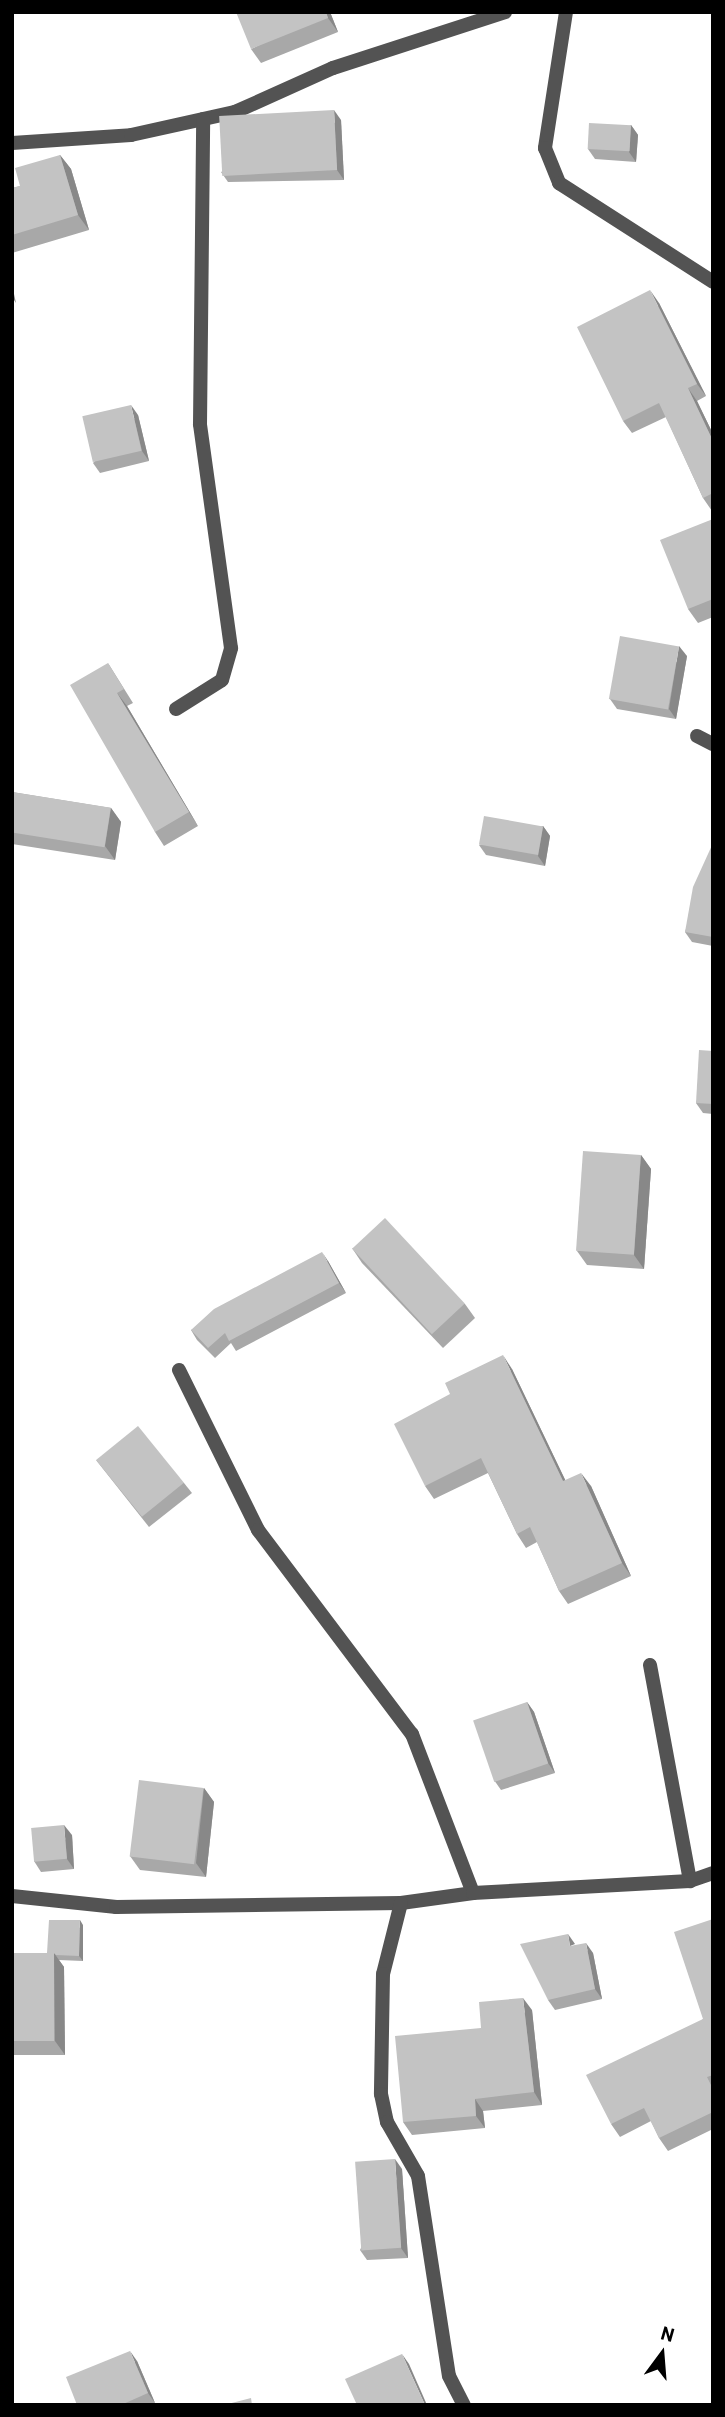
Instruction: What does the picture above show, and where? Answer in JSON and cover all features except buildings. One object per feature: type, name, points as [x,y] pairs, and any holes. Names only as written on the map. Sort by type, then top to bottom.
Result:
[{"type":"street","points":[[12,143],[131,135],[203,119],[505,12]]},
{"type":"street","points":[[566,12],[545,148],[559,183],[713,282]]},
{"type":"street","points":[[176,709],[222,680],[231,648],[200,424],[203,119]]},
{"type":"street","points":[[697,736],[713,744]]},
{"type":"street","points":[[179,1370],[258,1530],[412,1734],[473,1893]]},
{"type":"street","points":[[650,1665],[690,1881]]},
{"type":"street","points":[[12,1896],[116,1907],[401,1903],[473,1893],[690,1881],[713,1873]]},
{"type":"street","points":[[401,1903],[383,1974],[382,2094],[387,2122],[418,2176],[449,2376],[464,2405]]}]
